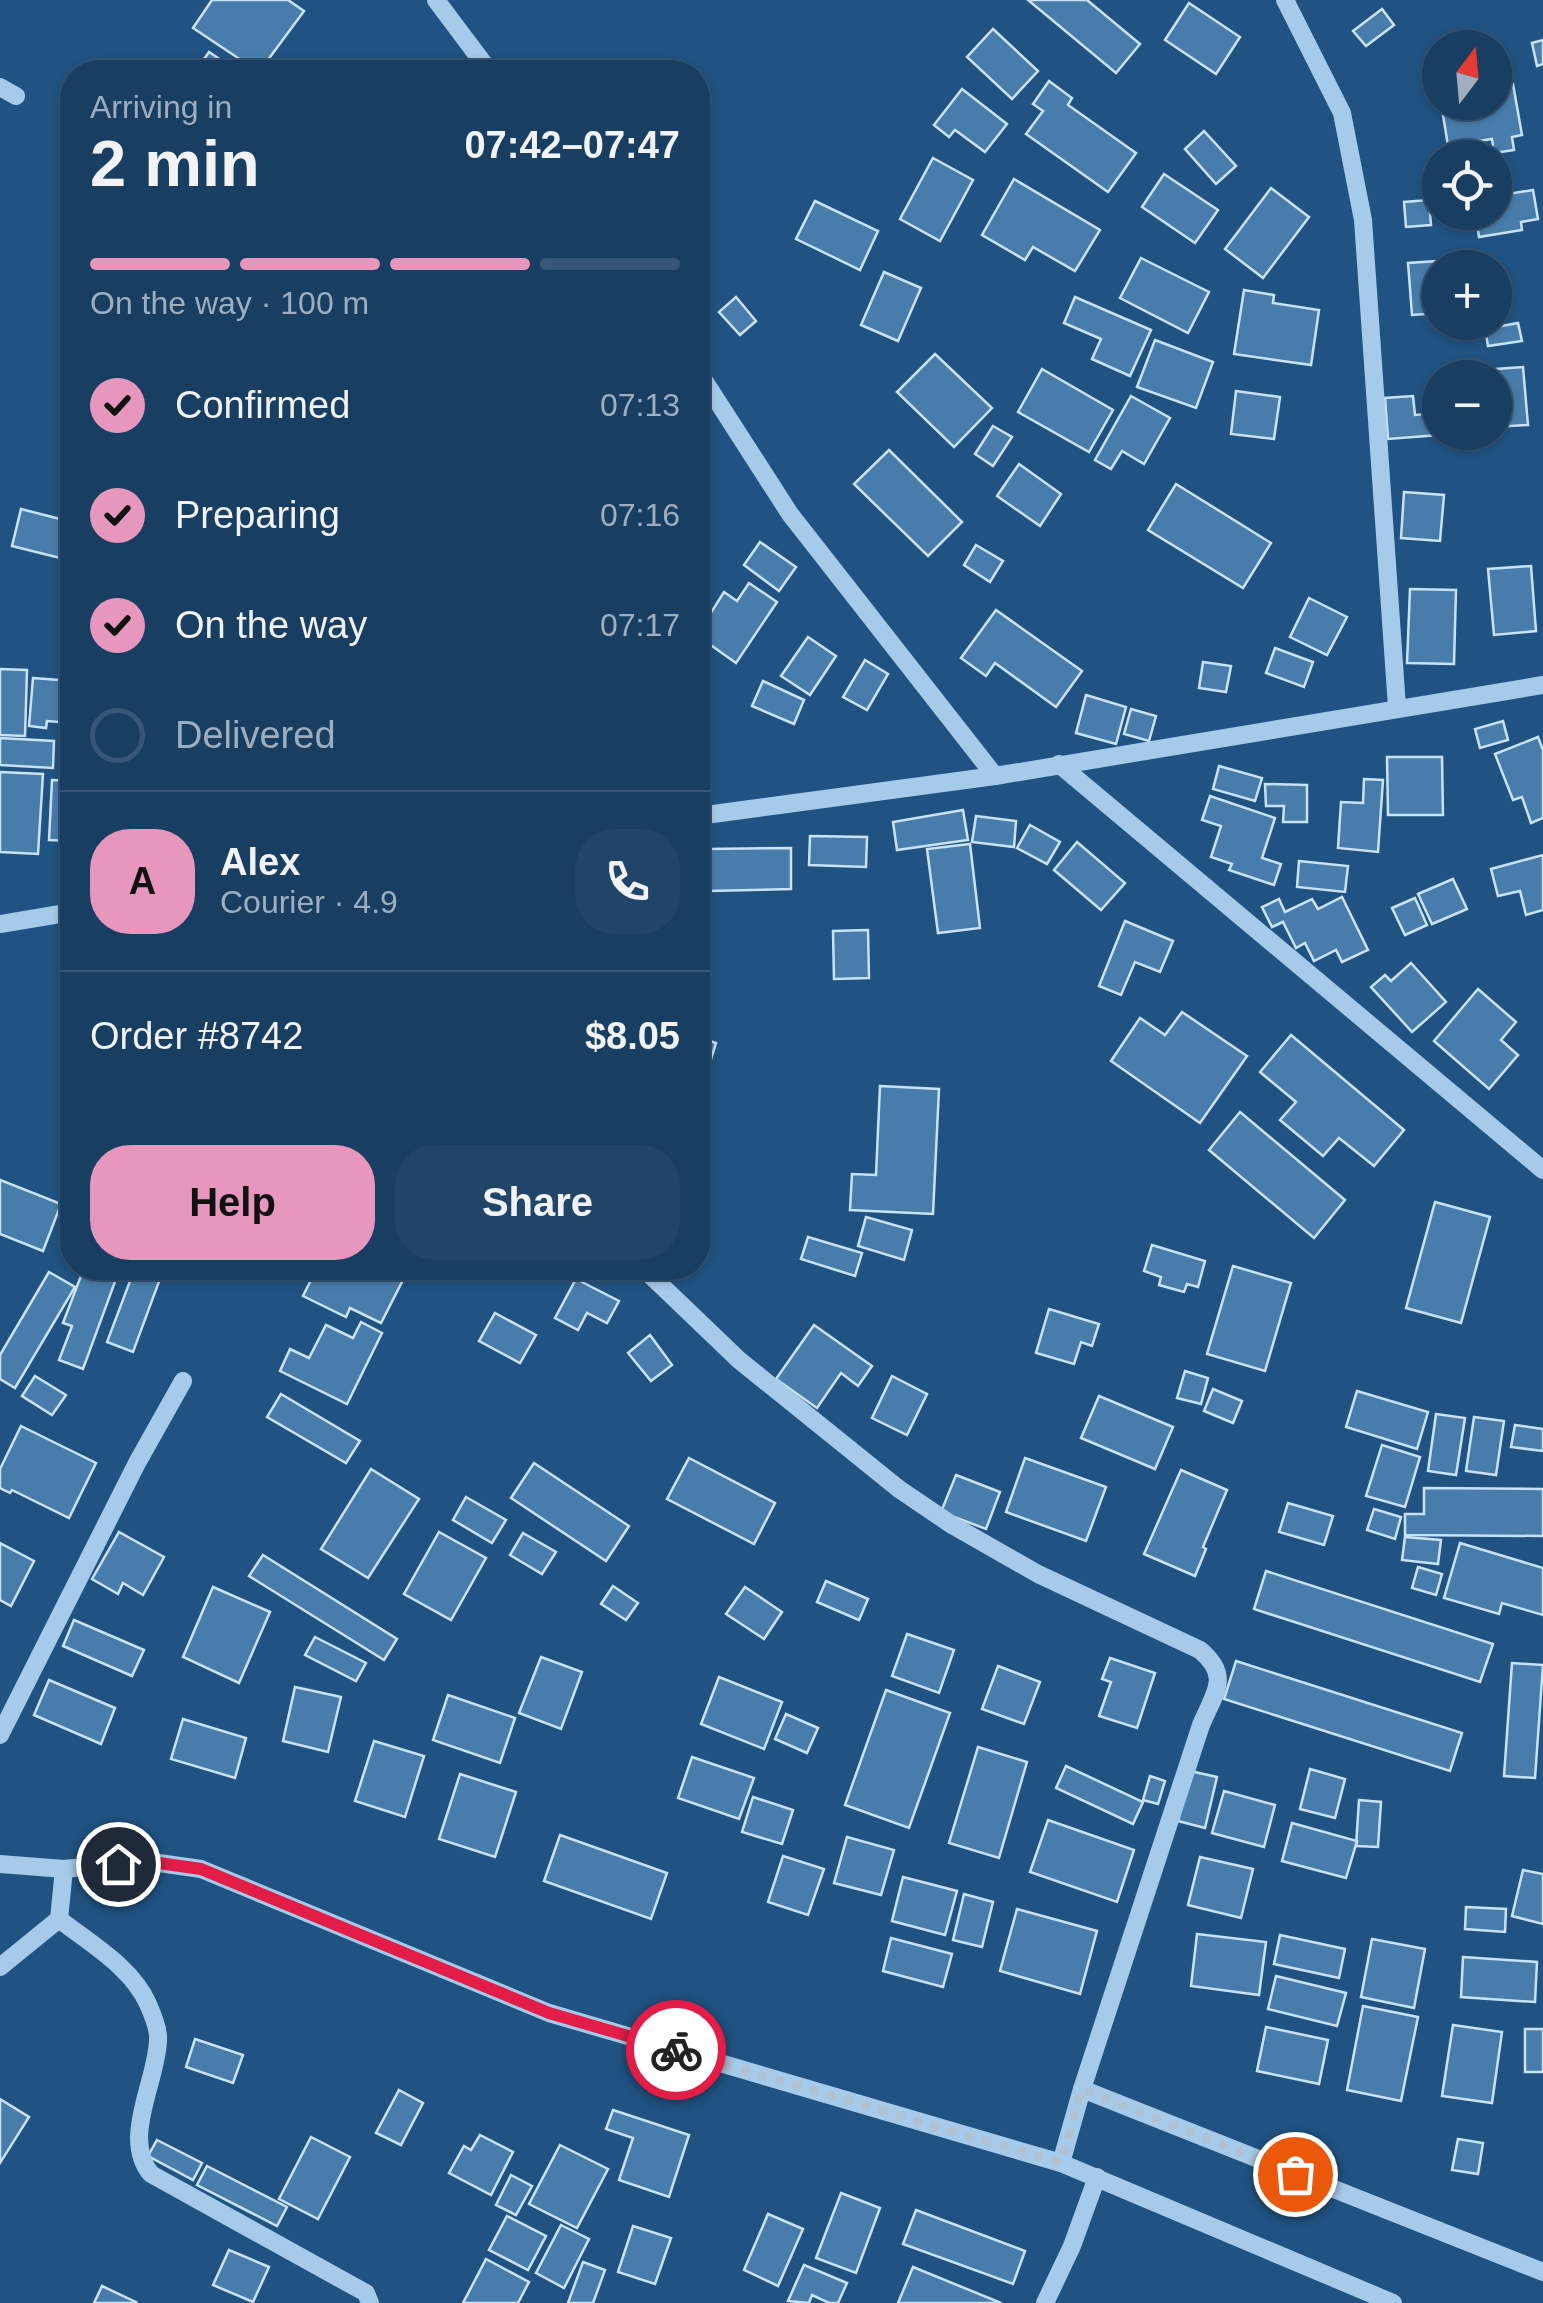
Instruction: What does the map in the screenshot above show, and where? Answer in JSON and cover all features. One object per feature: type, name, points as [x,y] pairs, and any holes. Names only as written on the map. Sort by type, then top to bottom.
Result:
[{"type":"street","points":[[436,0],[481,60]]},
{"type":"street","points":[[1286,0],[1342,113],[1363,220],[1398,707]]},
{"type":"street","points":[[710,390],[790,514],[995,776]]},
{"type":"street","points":[[710,814],[995,776],[1543,685]]},
{"type":"street","points":[[1058,764],[1543,1170]]},
{"type":"street","points":[[0,924],[60,914]]},
{"type":"street","points":[[655,1280],[738,1360],[899,1490],[1038,1574],[1200,1650],[1216,1664],[1220,1680],[1201,1725],[1061,2163]]},
{"type":"street","points":[[0,1735],[137,1462],[182,1382]]},
{"type":"street","points":[[0,1864],[64,1869],[145,1861],[201,1869],[549,2013],[1061,2163],[1393,2303]]},
{"type":"street","points":[[0,1967],[59,1919],[64,1869]]},
{"type":"street","points":[[59,1919],[125,1971],[147,2001],[159,2038],[139,2137],[141,2162],[151,2174],[366,2293],[370,2303]]},
{"type":"street","points":[[1082,2089],[1543,2272]]},
{"type":"street","points":[[1046,2303],[1072,2246],[1096,2177]]},
{"type":"building","points":[[212,0],[288,0],[304,11],[268,60],[241,60],[193,28]]},
{"type":"building","points":[[1028,0],[1087,0],[1140,44],[1116,73]]},
{"type":"building","points":[[1189,3],[1240,37],[1216,74],[1165,40]]},
{"type":"building","points":[[1382,9],[1394,25],[1366,46],[1353,31]]},
{"type":"building","points":[[993,29],[1038,71],[1012,99],[967,57]]},
{"type":"building","points":[[1543,40],[1543,64],[1537,66],[1532,43]]},
{"type":"building","points":[[209,52],[221,60],[203,60]]},
{"type":"building","points":[[1049,81],[1072,98],[1068,105],[1136,153],[1108,192],[1026,134],[1043,111],[1033,104]]},
{"type":"building","points":[[1512,84],[1522,135],[1512,137],[1514,150],[1512,140],[1447,140],[1444,120],[1512,120]]},
{"type":"building","points":[[962,89],[1007,124],[985,152],[955,130],[949,137],[934,125]]},
{"type":"building","points":[[1204,131],[1236,166],[1216,184],[1185,149]]},
{"type":"building","points":[[933,158],[973,180],[940,241],[900,219]]},
{"type":"building","points":[[1164,174],[1218,210],[1195,243],[1142,207]]},
{"type":"building","points":[[1014,179],[1100,230],[1075,271],[1033,247],[1025,260],[982,235]]},
{"type":"building","points":[[1271,188],[1309,217],[1263,278],[1225,249]]},
{"type":"building","points":[[1533,190],[1538,219],[1521,222],[1522,230],[1479,237],[1478,230],[1512,230],[1512,193]]},
{"type":"building","points":[[815,201],[878,231],[860,270],[796,239]]},
{"type":"building","points":[[1422,201],[1422,226],[1406,227],[1404,202]]},
{"type":"building","points":[[1141,258],[1209,292],[1188,333],[1120,298]]},
{"type":"building","points":[[1422,262],[1422,314],[1412,315],[1408,263]]},
{"type":"building","points":[[884,272],[921,288],[898,341],[861,325]]},
{"type":"building","points":[[1244,290],[1274,295],[1273,303],[1319,310],[1311,365],[1234,354]]},
{"type":"building","points":[[736,297],[756,321],[740,335],[719,312]]},
{"type":"building","points":[[1075,297],[1151,330],[1130,376],[1092,359],[1101,339],[1064,323]]},
{"type":"building","points":[[1518,323],[1522,341],[1488,346],[1487,340],[1512,340],[1512,324]]},
{"type":"building","points":[[1155,340],[1213,362],[1196,408],[1137,387]]},
{"type":"building","points":[[935,354],[992,408],[954,447],[897,392]]},
{"type":"building","points":[[1523,367],[1528,425],[1512,426],[1512,368]]},
{"type":"building","points":[[1042,369],[1113,410],[1089,452],[1018,412]]},
{"type":"building","points":[[1236,391],[1280,397],[1274,439],[1231,434]]},
{"type":"building","points":[[1131,396],[1170,418],[1144,464],[1122,451],[1111,469],[1095,460]]},
{"type":"building","points":[[1413,396],[1415,415],[1422,414],[1422,436],[1388,439],[1385,398]]},
{"type":"building","points":[[993,426],[1012,437],[993,466],[975,454]]},
{"type":"building","points":[[889,450],[962,522],[928,556],[854,484]]},
{"type":"building","points":[[1019,464],[1061,494],[1040,526],[997,496]]},
{"type":"building","points":[[1176,484],[1271,543],[1243,588],[1148,530]]},
{"type":"building","points":[[1404,492],[1444,495],[1440,541],[1401,538]]},
{"type":"building","points":[[21,509],[60,519],[60,558],[12,546]]},
{"type":"building","points":[[760,542],[796,567],[779,591],[744,565]]},
{"type":"building","points":[[976,545],[1003,561],[990,582],[964,565]]},
{"type":"building","points":[[1531,566],[1536,631],[1494,635],[1488,569]]},
{"type":"building","points":[[749,583],[777,602],[736,663],[710,645],[710,614],[724,592],[737,601]]},
{"type":"building","points":[[1410,589],[1456,590],[1454,664],[1407,663]]},
{"type":"building","points":[[1309,598],[1347,617],[1327,655],[1290,637]]},
{"type":"building","points":[[996,610],[1082,671],[1056,707],[995,663],[986,676],[961,658]]},
{"type":"building","points":[[808,637],[836,656],[810,695],[781,676]]},
{"type":"building","points":[[1275,648],[1313,662],[1304,687],[1266,673]]},
{"type":"building","points":[[865,660],[888,674],[867,710],[843,697]]},
{"type":"building","points":[[1203,662],[1231,666],[1226,692],[1199,688]]},
{"type":"building","points":[[0,669],[27,670],[25,736],[0,735]]},
{"type":"building","points":[[33,678],[60,680],[60,722],[47,721],[46,728],[29,726]]},
{"type":"building","points":[[763,681],[804,700],[794,724],[752,706]]},
{"type":"building","points":[[1086,695],[1126,707],[1116,744],[1076,733]]},
{"type":"building","points":[[1131,709],[1156,716],[1149,741],[1124,734]]},
{"type":"building","points":[[1503,721],[1508,740],[1480,748],[1475,729]]},
{"type":"building","points":[[1538,737],[1543,750],[1543,818],[1531,823],[1522,797],[1513,800],[1495,754]]},
{"type":"building","points":[[0,738],[54,741],[53,768],[0,765]]},
{"type":"building","points":[[1387,757],[1442,757],[1443,815],[1388,815]]},
{"type":"building","points":[[1219,766],[1262,778],[1255,801],[1213,789]]},
{"type":"building","points":[[0,772],[43,774],[38,854],[0,852]]},
{"type":"building","points":[[1364,779],[1383,780],[1378,852],[1338,848],[1341,802],[1363,803]]},
{"type":"building","points":[[52,780],[60,780],[60,840],[49,840]]},
{"type":"building","points":[[1265,784],[1307,785],[1307,822],[1283,822],[1284,806],[1266,806]]},
{"type":"building","points":[[1210,796],[1275,818],[1262,858],[1281,864],[1274,885],[1229,870],[1232,864],[1211,857],[1221,826],[1202,820]]},
{"type":"building","points":[[963,810],[968,840],[897,850],[893,822]]},
{"type":"building","points":[[976,816],[1016,821],[1014,847],[972,842]]},
{"type":"building","points":[[1030,825],[1060,842],[1047,864],[1017,848]]},
{"type":"building","points":[[810,836],[867,837],[866,867],[809,865]]},
{"type":"building","points":[[1077,842],[1125,883],[1101,910],[1054,870]]},
{"type":"building","points":[[970,844],[980,928],[938,933],[927,849]]},
{"type":"building","points":[[791,848],[791,889],[710,891],[710,849]]},
{"type":"building","points":[[1543,855],[1543,910],[1526,915],[1520,891],[1498,896],[1491,869]]},
{"type":"building","points":[[1299,861],[1348,866],[1345,892],[1297,887]]},
{"type":"building","points":[[1453,879],[1467,909],[1432,924],[1418,894]]},
{"type":"building","points":[[1342,897],[1368,950],[1342,962],[1336,950],[1314,961],[1305,943],[1296,948],[1283,922],[1272,927],[1262,907],[1279,899],[1285,912],[1312,899],[1318,909]]},
{"type":"building","points":[[1415,898],[1427,925],[1405,935],[1392,908]]},
{"type":"building","points":[[1125,921],[1173,941],[1160,972],[1135,962],[1121,995],[1099,986]]},
{"type":"building","points":[[868,930],[869,978],[834,979],[833,931]]},
{"type":"building","points":[[1411,963],[1446,1002],[1412,1032],[1371,987],[1385,975],[1391,981]]},
{"type":"building","points":[[1478,989],[1516,1022],[1501,1040],[1518,1055],[1489,1089],[1434,1041]]},
{"type":"building","points":[[1182,1012],[1247,1056],[1200,1123],[1111,1061],[1140,1018],[1165,1035]]},
{"type":"building","points":[[1291,1035],[1404,1130],[1374,1166],[1339,1138],[1323,1156],[1280,1120],[1296,1102],[1260,1072]]},
{"type":"building","points":[[710,1041],[716,1043],[710,1062]]},
{"type":"building","points":[[880,1086],[939,1089],[933,1214],[850,1210],[852,1174],[876,1175]]},
{"type":"building","points":[[1240,1112],[1345,1200],[1314,1238],[1209,1150]]},
{"type":"building","points":[[0,1180],[60,1204],[43,1251],[0,1234]]},
{"type":"building","points":[[1435,1202],[1490,1217],[1461,1323],[1406,1308]]},
{"type":"building","points":[[866,1217],[912,1230],[904,1260],[858,1246]]},
{"type":"building","points":[[808,1237],[862,1253],[855,1276],[801,1259]]},
{"type":"building","points":[[1152,1245],[1205,1261],[1198,1287],[1187,1284],[1184,1292],[1159,1285],[1161,1277],[1144,1271]]},
{"type":"building","points":[[1233,1266],[1291,1283],[1265,1371],[1207,1354]]},
{"type":"building","points":[[49,1272],[75,1287],[15,1388],[0,1379],[0,1355]]},
{"type":"building","points":[[79,1280],[116,1280],[83,1369],[59,1360],[72,1326],[63,1323]]},
{"type":"building","points":[[130,1280],[160,1280],[133,1352],[107,1342]]},
{"type":"building","points":[[311,1280],[403,1280],[381,1323],[350,1308],[346,1317],[303,1296]]},
{"type":"building","points":[[575,1280],[619,1301],[607,1323],[587,1313],[578,1330],[555,1318]]},
{"type":"building","points":[[1049,1309],[1099,1324],[1092,1346],[1081,1342],[1074,1364],[1036,1353]]},
{"type":"building","points":[[495,1313],[536,1335],[520,1363],[479,1341]]},
{"type":"building","points":[[361,1322],[382,1333],[347,1404],[280,1371],[290,1349],[309,1358],[326,1325],[353,1338]]},
{"type":"building","points":[[814,1325],[872,1366],[858,1386],[841,1373],[817,1408],[776,1379]]},
{"type":"building","points":[[650,1335],[672,1365],[651,1381],[628,1353]]},
{"type":"building","points":[[1185,1371],[1208,1378],[1201,1404],[1177,1398]]},
{"type":"building","points":[[35,1376],[66,1395],[52,1415],[22,1396]]},
{"type":"building","points":[[892,1376],[927,1394],[907,1435],[872,1418]]},
{"type":"building","points":[[1213,1389],[1242,1401],[1233,1423],[1204,1411]]},
{"type":"building","points":[[1357,1391],[1428,1412],[1417,1449],[1346,1427]]},
{"type":"building","points":[[281,1394],[360,1441],[346,1463],[267,1417]]},
{"type":"building","points":[[1099,1396],[1173,1427],[1155,1469],[1081,1438]]},
{"type":"building","points":[[1436,1414],[1465,1418],[1456,1475],[1428,1471]]},
{"type":"building","points":[[1474,1417],[1504,1421],[1496,1475],[1466,1471]]},
{"type":"building","points":[[1515,1425],[1543,1429],[1543,1451],[1511,1447]]},
{"type":"building","points":[[21,1426],[96,1463],[69,1518],[0,1488],[0,1469]]},
{"type":"building","points":[[1382,1445],[1420,1457],[1405,1507],[1366,1496]]},
{"type":"building","points":[[689,1458],[775,1503],[754,1544],[667,1499]]},
{"type":"building","points":[[1025,1458],[1106,1487],[1086,1541],[1006,1512]]},
{"type":"building","points":[[534,1463],[629,1526],[606,1561],[511,1498]]},
{"type":"building","points":[[371,1469],[419,1499],[368,1578],[321,1549]]},
{"type":"building","points":[[1181,1470],[1227,1490],[1195,1576],[1144,1554]]},
{"type":"building","points":[[956,1475],[1000,1492],[986,1529],[941,1512]]},
{"type":"building","points":[[1424,1488],[1543,1489],[1543,1536],[1405,1535],[1405,1514],[1424,1514]]},
{"type":"building","points":[[466,1497],[506,1520],[492,1543],[453,1520]]},
{"type":"building","points":[[1288,1503],[1333,1516],[1324,1545],[1279,1532]]},
{"type":"building","points":[[1374,1509],[1401,1517],[1395,1539],[1367,1530]]},
{"type":"building","points":[[119,1532],[164,1557],[143,1595],[123,1583],[118,1594],[92,1579]]},
{"type":"building","points":[[439,1532],[486,1558],[451,1620],[404,1594]]},
{"type":"building","points":[[523,1533],[556,1552],[542,1574],[510,1555]]},
{"type":"building","points":[[1405,1537],[1441,1540],[1438,1564],[1402,1560]]},
{"type":"building","points":[[0,1543],[34,1561],[11,1606],[0,1600]]},
{"type":"building","points":[[1460,1543],[1543,1568],[1543,1615],[1502,1603],[1499,1614],[1444,1598]]},
{"type":"building","points":[[263,1555],[397,1639],[384,1660],[249,1576]]},
{"type":"building","points":[[1418,1567],[1442,1574],[1436,1595],[1412,1588]]},
{"type":"building","points":[[1266,1571],[1493,1644],[1480,1682],[1254,1609]]},
{"type":"building","points":[[826,1581],[868,1599],[859,1620],[817,1602]]},
{"type":"building","points":[[613,1586],[638,1603],[626,1620],[601,1604]]},
{"type":"building","points":[[213,1587],[270,1612],[239,1683],[183,1657]]},
{"type":"building","points":[[745,1587],[782,1612],[764,1639],[726,1614]]},
{"type":"building","points":[[74,1620],[144,1650],[132,1676],[63,1646]]},
{"type":"building","points":[[907,1634],[954,1650],[939,1693],[892,1676]]},
{"type":"building","points":[[315,1637],[366,1663],[356,1681],[305,1655]]},
{"type":"building","points":[[541,1657],[582,1672],[561,1729],[519,1713]]},
{"type":"building","points":[[1110,1658],[1155,1673],[1137,1728],[1099,1716],[1111,1682],[1102,1679]]},
{"type":"building","points":[[1236,1661],[1462,1733],[1450,1771],[1224,1699]]},
{"type":"building","points":[[1512,1663],[1543,1665],[1535,1778],[1504,1776]]},
{"type":"building","points":[[998,1666],[1040,1682],[1024,1724],[982,1709]]},
{"type":"building","points":[[719,1677],[782,1702],[764,1749],[701,1724]]},
{"type":"building","points":[[49,1680],[115,1708],[101,1744],[34,1715]]},
{"type":"building","points":[[295,1687],[341,1697],[328,1752],[283,1741]]},
{"type":"building","points":[[886,1690],[950,1713],[909,1828],[845,1805]]},
{"type":"building","points":[[448,1695],[515,1718],[500,1763],[433,1740]]},
{"type":"building","points":[[786,1714],[818,1728],[807,1753],[775,1739]]},
{"type":"building","points":[[183,1719],[246,1738],[235,1778],[171,1759]]},
{"type":"building","points":[[374,1741],[424,1756],[405,1817],[355,1801]]},
{"type":"building","points":[[978,1747],[1027,1762],[999,1858],[949,1843]]},
{"type":"building","points":[[692,1757],[754,1778],[739,1819],[678,1798]]},
{"type":"building","points":[[1066,1766],[1143,1802],[1133,1824],[1056,1788]]},
{"type":"building","points":[[1310,1769],[1345,1779],[1335,1818],[1300,1809]]},
{"type":"building","points":[[1190,1771],[1217,1777],[1205,1828],[1178,1821]]},
{"type":"building","points":[[460,1774],[516,1792],[495,1857],[439,1839]]},
{"type":"building","points":[[1150,1776],[1165,1781],[1158,1804],[1143,1800]]},
{"type":"building","points":[[1224,1791],[1275,1805],[1264,1847],[1212,1833]]},
{"type":"building","points":[[753,1797],[793,1810],[782,1844],[742,1832]]},
{"type":"building","points":[[1359,1800],[1381,1802],[1378,1847],[1356,1846]]},
{"type":"building","points":[[1048,1820],[1134,1850],[1117,1902],[1030,1872]]},
{"type":"building","points":[[1292,1823],[1357,1841],[1346,1878],[1282,1861]]},
{"type":"building","points":[[560,1835],[667,1873],[651,1919],[544,1881]]},
{"type":"building","points":[[847,1837],[894,1850],[881,1895],[834,1883]]},
{"type":"building","points":[[783,1856],[824,1869],[808,1915],[768,1902]]},
{"type":"building","points":[[1200,1857],[1253,1869],[1241,1918],[1188,1905]]},
{"type":"building","points":[[1523,1870],[1543,1874],[1543,1924],[1512,1916]]},
{"type":"building","points":[[903,1877],[957,1891],[945,1935],[892,1921]]},
{"type":"building","points":[[964,1894],[993,1902],[982,1947],[953,1940]]},
{"type":"building","points":[[1466,1907],[1506,1909],[1505,1932],[1465,1929]]},
{"type":"building","points":[[1017,1909],[1097,1931],[1080,1994],[1000,1971]]},
{"type":"building","points":[[1197,1934],[1266,1942],[1259,1995],[1191,1986]]},
{"type":"building","points":[[1280,1935],[1345,1949],[1339,1978],[1274,1964]]},
{"type":"building","points":[[891,1938],[952,1954],[943,1987],[883,1971]]},
{"type":"building","points":[[1372,1939],[1425,1949],[1414,2008],[1361,1997]]},
{"type":"building","points":[[1463,1957],[1537,1962],[1535,2002],[1461,1997]]},
{"type":"building","points":[[1276,1976],[1346,1993],[1337,2026],[1268,2009]]},
{"type":"building","points":[[1363,2006],[1418,2017],[1401,2101],[1347,2090]]},
{"type":"building","points":[[1453,2025],[1502,2032],[1492,2103],[1442,2096]]},
{"type":"building","points":[[1266,2027],[1328,2040],[1319,2084],[1257,2071]]},
{"type":"building","points":[[1525,2029],[1543,2029],[1543,2072],[1525,2072]]},
{"type":"building","points":[[195,2039],[243,2055],[233,2083],[186,2067]]},
{"type":"building","points":[[399,2090],[423,2103],[401,2145],[376,2133]]},
{"type":"building","points":[[0,2099],[29,2117],[0,2163]]},
{"type":"building","points":[[613,2110],[689,2135],[669,2197],[619,2180],[633,2138],[606,2129]]},
{"type":"building","points":[[480,2135],[513,2152],[491,2195],[449,2173],[464,2146],[471,2150]]},
{"type":"building","points":[[311,2137],[350,2157],[318,2219],[279,2199]]},
{"type":"building","points":[[1458,2139],[1483,2143],[1478,2174],[1452,2170]]},
{"type":"building","points":[[157,2140],[202,2163],[193,2180],[148,2156]]},
{"type":"building","points":[[560,2145],[608,2169],[577,2228],[529,2204]]},
{"type":"building","points":[[207,2166],[287,2207],[277,2226],[197,2185]]},
{"type":"building","points":[[511,2175],[532,2186],[516,2215],[496,2205]]},
{"type":"building","points":[[841,2193],[880,2208],[856,2273],[816,2258]]},
{"type":"building","points":[[916,2210],[1025,2251],[1013,2284],[903,2244]]},
{"type":"building","points":[[768,2214],[803,2229],[778,2286],[744,2270]]},
{"type":"building","points":[[507,2216],[546,2236],[528,2270],[489,2250]]},
{"type":"building","points":[[561,2225],[589,2239],[564,2288],[536,2273]]},
{"type":"building","points":[[633,2226],[671,2238],[655,2284],[618,2272]]},
{"type":"building","points":[[229,2250],[269,2267],[253,2302],[213,2285]]},
{"type":"building","points":[[486,2259],[529,2282],[518,2303],[463,2303]]},
{"type":"building","points":[[583,2262],[605,2270],[593,2303],[568,2303]]},
{"type":"building","points":[[804,2265],[847,2283],[838,2303],[812,2295],[809,2303],[788,2301]]},
{"type":"building","points":[[913,2267],[1001,2303],[898,2303]]},
{"type":"building","points":[[102,2286],[136,2302],[94,2303]]},
{"type":"way so far","points":[[676,2050],[1061,2163],[1082,2089],[1295,2174]]},
{"type":"route","points":[[118,1864],[145,1861],[201,1869],[549,2013],[676,2050]]}]
